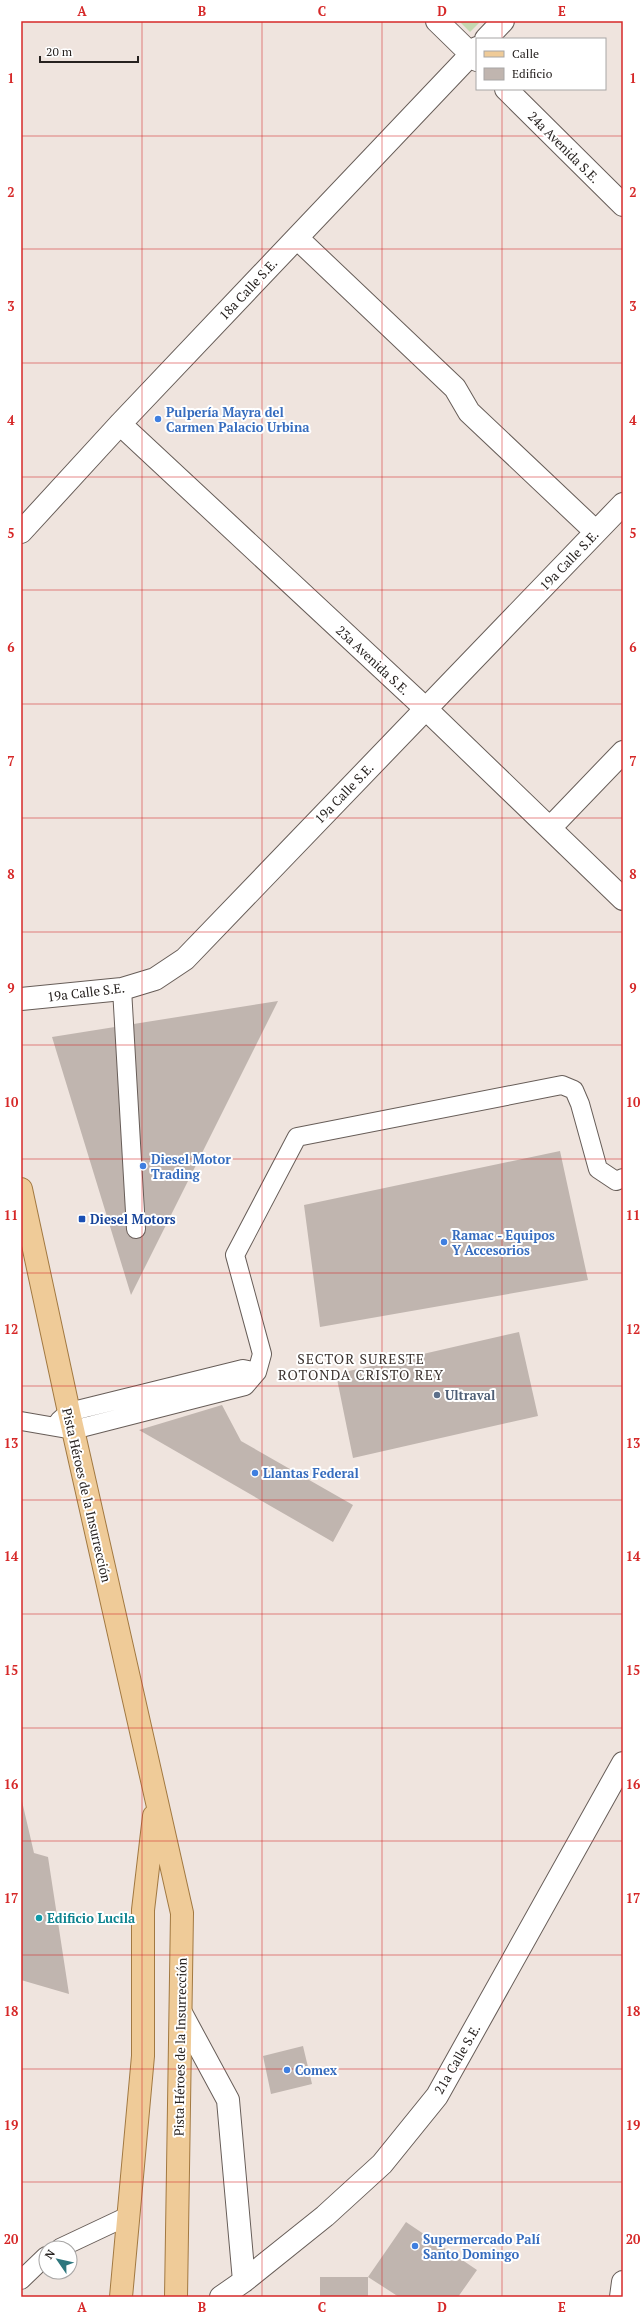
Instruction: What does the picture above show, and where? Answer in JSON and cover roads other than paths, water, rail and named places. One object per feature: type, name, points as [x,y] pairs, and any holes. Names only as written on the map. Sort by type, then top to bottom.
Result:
[{"type":"main road","name":"Pista Héroes de la Insurrección","points":[[21,1189],[65,1423],[182,1913],[176,2297]]},
{"type":"main road","name":"Pista Héroes de la Insurrección","points":[[121,2297],[130,2215],[143,2056],[142,1910],[155,1801]]},
{"type":"street","points":[[437,21],[475,54]]},
{"type":"street","points":[[487,38],[503,21]]},
{"type":"street","name":"18a Calle S.E.","points":[[21,532],[120,424],[475,54]]},
{"type":"street","name":"24a Avenida S.E.","points":[[507,90],[623,205]]},
{"type":"street","points":[[297,238],[455,388],[469,412],[596,532]]},
{"type":"street","name":"23a Avenida S.E.","points":[[120,424],[426,709],[623,899]]},
{"type":"street","name":"19a Calle S.E.","points":[[21,999],[122,989],[155,979],[185,959],[623,504]]},
{"type":"street","points":[[550,828],[623,752]]},
{"type":"street","name":"21a Calle S.E.","points":[[221,2297],[244,2281],[325,2216],[382,2164],[437,2096],[623,1763]]},
{"type":"street","points":[[181,2013],[228,2100],[244,2281]]},
{"type":"street","points":[[621,2297],[623,2282]]},
{"type":"lane","points":[[122,989],[136,1229]]},
{"type":"lane","points":[[21,1422],[65,1423],[245,1386],[257,1372],[262,1354],[235,1255],[297,1137],[562,1085],[574,1090],[580,1104],[598,1169],[616,1181],[623,1178]]},
{"type":"lane","points":[[77,2240],[130,2215]]},
{"type":"lane","points":[[21,2280],[38,2264]]},
{"type":"place","name":"Pulpería Mayra del Carmen Palacio Urbina","points":[[158,419]]},
{"type":"place","name":"Diesel Motor Trading","points":[[143,1166]]},
{"type":"place","name":"Diesel Motors","points":[[82,1219]]},
{"type":"place","name":"Ramac - Equipos Y Accesorios","points":[[444,1242]]},
{"type":"place","name":"Ultraval","points":[[437,1395]]},
{"type":"place","name":"Llantas Federal","points":[[255,1473]]},
{"type":"place","name":"Edificio Lucila","points":[[39,1918]]},
{"type":"place","name":"Comex","points":[[287,2070]]},
{"type":"place","name":"Supermercado Palí Santo Domingo","points":[[415,2246]]},
{"type":"district","name":"SECTOR SURESTE ROTONDA CRISTO REY","points":[[361,1366]]}]
